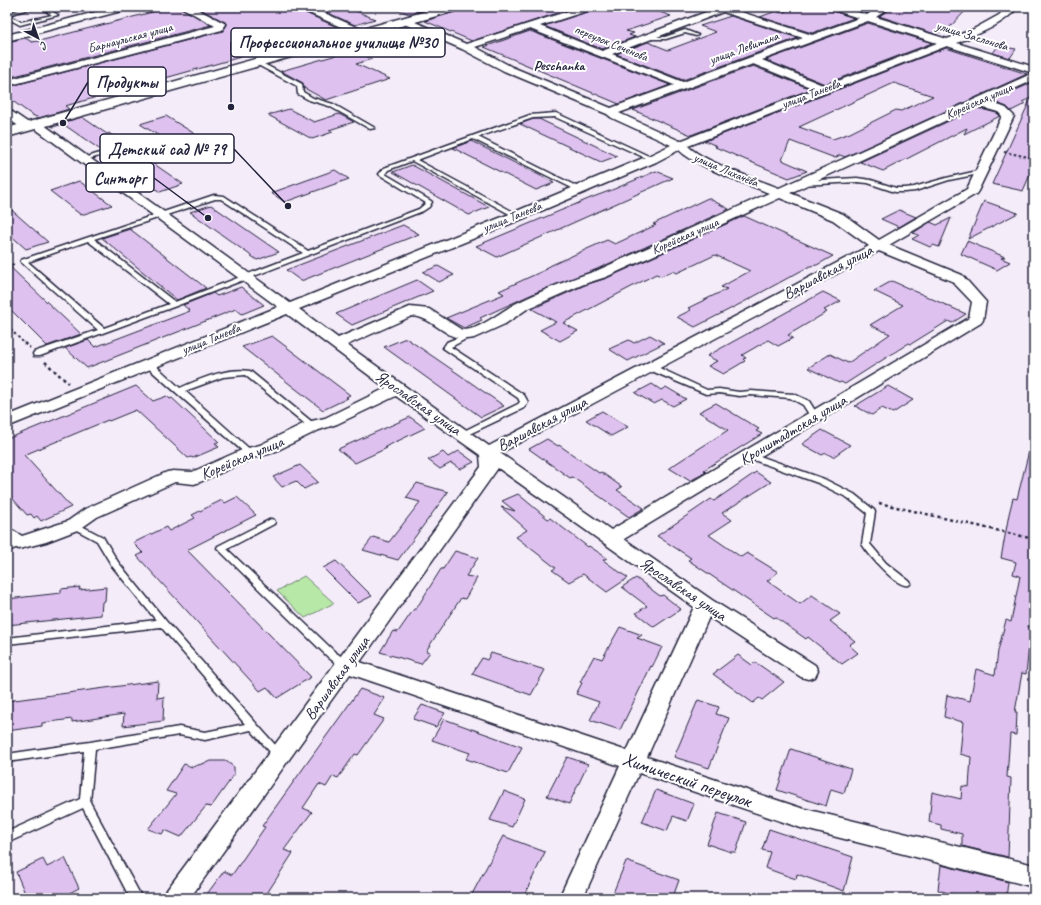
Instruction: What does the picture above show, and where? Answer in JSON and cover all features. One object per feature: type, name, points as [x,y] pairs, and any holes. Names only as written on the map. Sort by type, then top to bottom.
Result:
[{"type":"street","points":[[7,38],[126,7]]},
{"type":"street","name":"Барнаульская улица","points":[[7,83],[219,28],[221,24],[186,7]]},
{"type":"street","points":[[303,7],[362,33]]},
{"type":"street","points":[[7,133],[454,7]]},
{"type":"street","points":[[466,47],[590,7]]},
{"type":"street","name":"улица Заслонова","points":[[833,7],[1034,70]]},
{"type":"street","name":"улица Левитана","points":[[611,112],[868,18],[886,7]]},
{"type":"street","name":"улица Танеева","points":[[7,422],[516,216],[652,159],[680,145],[975,32],[1002,18],[1013,7]]},
{"type":"street","points":[[602,54],[649,38],[679,24],[720,8],[812,38]]},
{"type":"street","name":"улица Лихачёва","points":[[405,21],[466,47],[508,68],[611,112],[616,116],[680,145],[689,154],[707,163],[838,217],[878,246],[957,278],[968,288],[979,302],[976,320]]},
{"type":"street","name":"переулок Сеченова","points":[[530,26],[682,86]]},
{"type":"street","points":[[753,60],[824,89]]},
{"type":"street","name":"Корейская улица","points":[[469,335],[500,320],[522,306],[731,216],[798,183],[1034,76]]},
{"type":"street","name":"Варшавская улица","points":[[176,898],[490,467],[488,453],[878,246],[972,191],[1008,116],[1002,110],[977,102]]},
{"type":"street","name":"Ярославская улица","points":[[7,113],[84,159],[161,214],[397,389],[705,605],[808,671]]},
{"type":"street","points":[[336,344],[410,311],[424,312],[458,334],[469,335]]},
{"type":"street","name":"Кронштадтская улица","points":[[610,539],[976,320]]},
{"type":"street","name":"Корейская улица","points":[[11,542],[39,538],[74,525],[91,513],[173,476],[194,478],[250,453],[266,449],[313,426],[331,421],[397,389]]},
{"type":"street","points":[[570,898],[705,605]]},
{"type":"street","name":"Химический переулок","points":[[346,665],[801,818],[1034,876]]},
{"type":"lane","points":[[7,15],[34,7]]},
{"type":"lane","points":[[7,15],[20,24],[56,15],[42,7]]},
{"type":"lane","points":[[649,38],[666,38],[685,31],[696,35]]},
{"type":"lane","points":[[258,63],[300,85],[300,93],[311,99],[331,105],[372,128]]},
{"type":"lane","points":[[37,354],[103,332],[421,210],[427,206],[429,202],[382,174],[386,169],[532,116],[556,115],[652,159]]},
{"type":"lane","points":[[473,137],[578,190]]},
{"type":"lane","points":[[84,159],[144,141]]},
{"type":"lane","points":[[412,159],[516,216]]},
{"type":"lane","points":[[798,183],[857,180],[869,181],[895,190],[905,190],[915,189],[948,179],[982,172]]},
{"type":"lane","points":[[103,332],[23,261],[214,197],[222,197],[308,254]]},
{"type":"lane","points":[[89,239],[174,305]]},
{"type":"lane","points":[[463,435],[521,406],[524,402],[521,397],[447,348],[450,344],[469,335]]},
{"type":"lane","points":[[149,364],[250,453]]},
{"type":"lane","points":[[650,367],[706,392],[719,391],[739,394],[751,393],[792,396],[806,403],[815,417]]},
{"type":"lane","points":[[179,390],[238,372],[247,373],[313,426]]},
{"type":"lane","points":[[750,456],[821,481],[851,496],[871,512],[866,544],[883,565],[906,583]]},
{"type":"lane","points":[[271,522],[221,548],[332,655],[346,665]]},
{"type":"lane","points":[[74,525],[100,539],[115,564],[163,623],[280,756]]},
{"type":"lane","points":[[7,641],[163,623]]},
{"type":"lane","points":[[7,758],[180,731],[205,736],[253,726]]},
{"type":"lane","points":[[90,746],[85,802],[136,898]]},
{"type":"lane","points":[[7,838],[19,831],[85,802]]},
{"type":"path","points":[[992,150],[1034,158]]},
{"type":"path","points":[[851,496],[1034,539]]},
{"type":"green space","points":[[304,576],[334,603],[305,618],[277,591]]},
{"type":"building","points":[[172,7],[180,7],[211,25],[7,78],[7,42],[25,38],[32,42],[39,41]]},
{"type":"building","points":[[196,7],[296,7],[299,10],[341,29],[65,106],[69,109],[39,118],[32,115],[7,97],[7,87],[223,31],[227,23]]},
{"type":"building","points":[[315,7],[346,7],[375,19],[355,25]]},
{"type":"building","points":[[392,7],[435,7],[409,14]]},
{"type":"building","points":[[461,7],[576,7],[472,41],[425,21],[458,11]]},
{"type":"building","points":[[596,7],[646,7],[671,16],[626,31],[634,33],[629,35],[635,37],[602,49],[544,26],[593,10]]},
{"type":"building","points":[[796,7],[826,7],[830,10],[854,18],[812,33],[760,17],[776,11],[781,13]]},
{"type":"building","points":[[848,7],[876,7],[867,13]]},
{"type":"building","points":[[892,7],[969,7],[949,28],[935,34],[879,16]]},
{"type":"building","points":[[731,16],[798,38],[683,80],[616,54],[648,42],[668,50],[716,32],[700,26]]},
{"type":"building","points":[[868,23],[932,43],[825,84],[766,60]]},
{"type":"building","points":[[530,31],[670,85],[619,104],[484,47]]},
{"type":"building","points":[[341,44],[372,59],[356,64],[390,79],[326,100],[304,88],[303,83],[281,71],[340,54],[337,45]]},
{"type":"building","points":[[998,46],[1016,49],[1010,58],[993,53]]},
{"type":"building","points":[[946,48],[1027,74],[845,157],[840,155],[835,158],[790,141],[782,160],[807,171],[789,178],[715,147],[717,146],[705,141]],"holes":[[[894,83],[933,96],[901,111],[896,110],[850,133],[833,139],[799,127]]]},
{"type":"building","points":[[753,66],[811,89],[691,135],[633,110]]},
{"type":"building","points":[[1034,82],[1034,165],[1023,191],[992,184],[1031,98],[1022,102],[1025,104],[1011,111],[1007,107],[991,101]]},
{"type":"building","points":[[977,108],[997,113],[1000,116],[964,134],[967,128],[883,171],[860,162]]},
{"type":"building","points":[[289,109],[314,122],[339,114],[354,122],[329,130],[333,132],[312,139],[268,115]]},
{"type":"building","points":[[166,116],[195,134],[169,142],[140,124]]},
{"type":"building","points":[[82,117],[124,144],[102,151],[63,124],[53,127],[51,126]]},
{"type":"building","points":[[533,119],[539,119],[617,156],[601,162],[520,124]]},
{"type":"building","points":[[471,141],[554,183],[536,190],[453,148]]},
{"type":"building","points":[[131,148],[183,184],[160,192],[108,155]]},
{"type":"building","points":[[412,165],[489,207],[469,215],[393,172]]},
{"type":"building","points":[[335,170],[349,179],[285,202],[271,193]]},
{"type":"building","points":[[656,171],[673,178],[497,257],[476,246],[612,190]]},
{"type":"building","points":[[79,181],[112,205],[81,215],[50,191]]},
{"type":"building","points":[[708,198],[729,209],[595,270],[537,292],[480,318],[482,320],[464,328],[446,318],[504,294],[499,291],[547,269],[545,268],[607,240],[615,244]]},
{"type":"building","points":[[984,201],[1018,213],[968,239]]},
{"type":"building","points":[[211,205],[279,252],[257,260],[190,212]]},
{"type":"building","points":[[7,206],[48,242],[26,249],[7,232]]},
{"type":"building","points":[[899,210],[916,217],[899,227],[881,219]]},
{"type":"building","points":[[744,216],[833,256],[817,265],[810,266],[695,327],[677,317],[691,310],[688,308],[727,289],[721,287],[750,271],[715,255],[677,273],[673,271],[661,276],[656,274],[563,323],[578,331],[560,341],[540,330],[556,322],[532,309],[585,285],[607,278]]},
{"type":"building","points":[[951,218],[939,247],[933,245],[930,247],[912,239],[919,235],[913,233],[930,222],[937,225]]},
{"type":"building","points":[[403,225],[419,234],[301,281],[286,270]]},
{"type":"building","points":[[130,229],[206,288],[177,300],[102,238]]},
{"type":"building","points":[[967,241],[1005,257],[1001,258],[1010,262],[997,270],[961,254]]},
{"type":"building","points":[[7,264],[81,334],[47,346],[7,306]]},
{"type":"building","points":[[438,266],[454,275],[439,282],[423,272]]},
{"type":"building","points":[[417,280],[433,291],[352,325],[336,314]]},
{"type":"building","points":[[892,281],[966,314],[952,323],[948,321],[911,344],[909,343],[845,384],[841,382],[839,383],[808,368],[830,354],[848,363],[890,334],[870,325],[903,305],[874,291]]},
{"type":"building","points":[[241,287],[264,305],[242,314],[236,309],[87,368],[65,348],[88,340],[95,347],[190,311],[183,305],[213,293],[217,296]]},
{"type":"building","points":[[823,292],[841,301],[824,310],[827,312],[788,335],[793,338],[778,346],[768,340],[742,355],[746,358],[743,359],[745,361],[723,374],[708,366],[717,361],[707,356]]},
{"type":"building","points":[[650,335],[664,343],[628,361],[609,349],[629,340],[634,343]]},
{"type":"building","points":[[272,336],[350,395],[346,397],[348,398],[323,410],[242,347]]},
{"type":"building","points":[[406,338],[504,406],[481,417],[384,347]]},
{"type":"building","points":[[652,384],[661,390],[666,387],[686,399],[673,406],[662,400],[654,404],[635,393]]},
{"type":"building","points":[[136,386],[153,401],[167,396],[170,399],[172,398],[219,442],[215,443],[219,447],[193,458],[188,458],[136,410],[24,455],[71,507],[41,521],[37,516],[34,518],[31,514],[27,515],[7,492],[7,439]]},
{"type":"building","points":[[888,386],[913,400],[893,413],[882,408],[872,415],[855,406]]},
{"type":"building","points":[[716,403],[759,429],[756,431],[762,434],[704,470],[706,472],[690,481],[669,468],[728,430],[699,412]]},
{"type":"building","points":[[602,411],[628,427],[611,436],[586,420]]},
{"type":"building","points":[[410,417],[425,428],[355,463],[338,449]]},
{"type":"building","points":[[822,430],[850,445],[833,457],[826,453],[822,455],[802,444]]},
{"type":"building","points":[[547,439],[558,446],[559,445],[599,473],[601,472],[622,487],[617,490],[644,508],[629,517],[529,449]]},
{"type":"building","points":[[459,451],[474,462],[460,469],[451,463],[440,469],[428,460],[443,452],[448,457]]},
{"type":"building","points":[[1029,451],[1034,451],[1034,595],[1028,627],[1034,629],[1034,634],[1031,646],[1029,646],[1026,674],[1022,673],[1015,712],[1017,712],[1016,735],[1010,734],[1007,777],[1011,778],[1008,857],[962,846],[962,834],[941,829],[941,825],[929,822],[932,792],[961,799],[962,786],[969,787],[971,757],[960,754],[963,722],[944,717],[947,695],[970,701],[976,669],[995,675],[998,651],[1006,620],[1011,622],[1020,576],[1013,574],[1016,562],[1001,558],[1013,498],[1017,499]]},
{"type":"building","points":[[300,465],[318,482],[304,489],[296,481],[282,487],[273,477]]},
{"type":"building","points":[[756,472],[771,482],[722,513],[732,520],[709,535],[741,557],[747,553],[778,572],[767,581],[800,604],[812,595],[840,614],[830,621],[855,641],[849,645],[858,653],[842,664],[808,637],[806,639],[775,617],[774,618],[688,560],[691,558],[657,536],[711,499],[714,501]]},
{"type":"building","points":[[417,483],[448,492],[398,560],[363,550],[373,537],[389,542],[420,502],[406,498]]},
{"type":"building","points":[[518,494],[548,519],[550,518],[588,547],[589,546],[607,558],[603,560],[628,578],[607,592],[583,574],[569,582],[552,570],[556,568],[516,537],[527,530],[501,507],[515,511],[502,501]]},
{"type":"building","points":[[237,497],[256,515],[187,550],[311,677],[277,698],[267,687],[260,691],[137,556],[143,553],[133,543],[166,527],[169,531],[195,518],[192,515],[222,500],[225,503]]},
{"type":"building","points":[[455,551],[478,558],[466,576],[477,578],[465,599],[461,598],[426,651],[430,652],[421,664],[380,652],[393,631],[398,632],[414,609],[416,609],[441,569],[443,569]]},
{"type":"building","points":[[336,561],[372,596],[358,603],[323,568]]},
{"type":"building","points":[[636,578],[660,596],[663,595],[681,609],[654,627],[636,613],[647,606],[622,587]]},
{"type":"building","points":[[80,587],[79,590],[106,587],[105,601],[102,602],[101,615],[7,625],[7,599],[61,593],[61,589]]},
{"type":"building","points":[[620,627],[642,635],[637,638],[662,647],[652,667],[651,666],[620,730],[590,720],[599,702],[576,694],[582,683],[580,682],[594,656],[602,659]]},
{"type":"building","points":[[491,653],[545,670],[531,695],[472,674],[482,658],[487,660]]},
{"type":"building","points":[[738,655],[752,665],[755,662],[784,682],[762,700],[759,698],[753,703],[713,674]]},
{"type":"building","points":[[158,681],[157,698],[164,697],[163,721],[123,726],[124,714],[72,722],[72,719],[42,723],[42,726],[7,731],[7,701]]},
{"type":"building","points":[[360,689],[385,698],[374,715],[384,719],[358,755],[355,754],[338,778],[333,776],[326,787],[319,784],[303,808],[312,812],[284,850],[293,853],[264,898],[204,898],[224,871],[232,875],[265,827],[262,826]]},
{"type":"building","points":[[698,700],[719,707],[716,714],[729,718],[709,768],[674,757]]},
{"type":"building","points":[[422,705],[445,713],[436,727],[413,719]]},
{"type":"building","points":[[444,719],[522,747],[508,773],[466,759],[470,753],[432,740]]},
{"type":"building","points":[[791,749],[851,769],[844,793],[831,789],[826,806],[777,790]]},
{"type":"building","points":[[567,757],[588,764],[569,804],[547,796]]},
{"type":"building","points":[[211,761],[226,761],[234,767],[234,775],[211,807],[206,806],[181,837],[165,830],[162,834],[148,829],[176,794],[166,791],[184,764],[192,767]]},
{"type":"building","points":[[656,790],[694,804],[687,821],[673,816],[667,831],[642,822]]},
{"type":"building","points":[[504,791],[525,799],[512,827],[490,820]]},
{"type":"building","points":[[718,813],[746,822],[736,852],[731,852],[707,844]]},
{"type":"building","points":[[769,829],[853,857],[844,891],[797,874],[796,879],[765,868],[770,852],[762,850]]},
{"type":"building","points":[[503,836],[545,852],[523,898],[470,898]]},
{"type":"building","points":[[65,858],[79,888],[60,898],[27,898],[16,872],[43,859],[47,867]]},
{"type":"building","points":[[626,861],[679,880],[673,897],[662,893],[660,898],[611,898]]},
{"type":"building","points":[[941,865],[1008,882],[1006,898],[966,898],[938,890]]},
{"type":"place","name":"Профессиональное училище №30","points":[[231,107]]},
{"type":"place","name":"Продукты","points":[[63,123]]},
{"type":"place","name":"Детский сад № 79","points":[[288,206]]},
{"type":"place","name":"Синторг","points":[[208,218]]},
{"type":"district","name":"Peschanka","points":[[559,65]]}]
